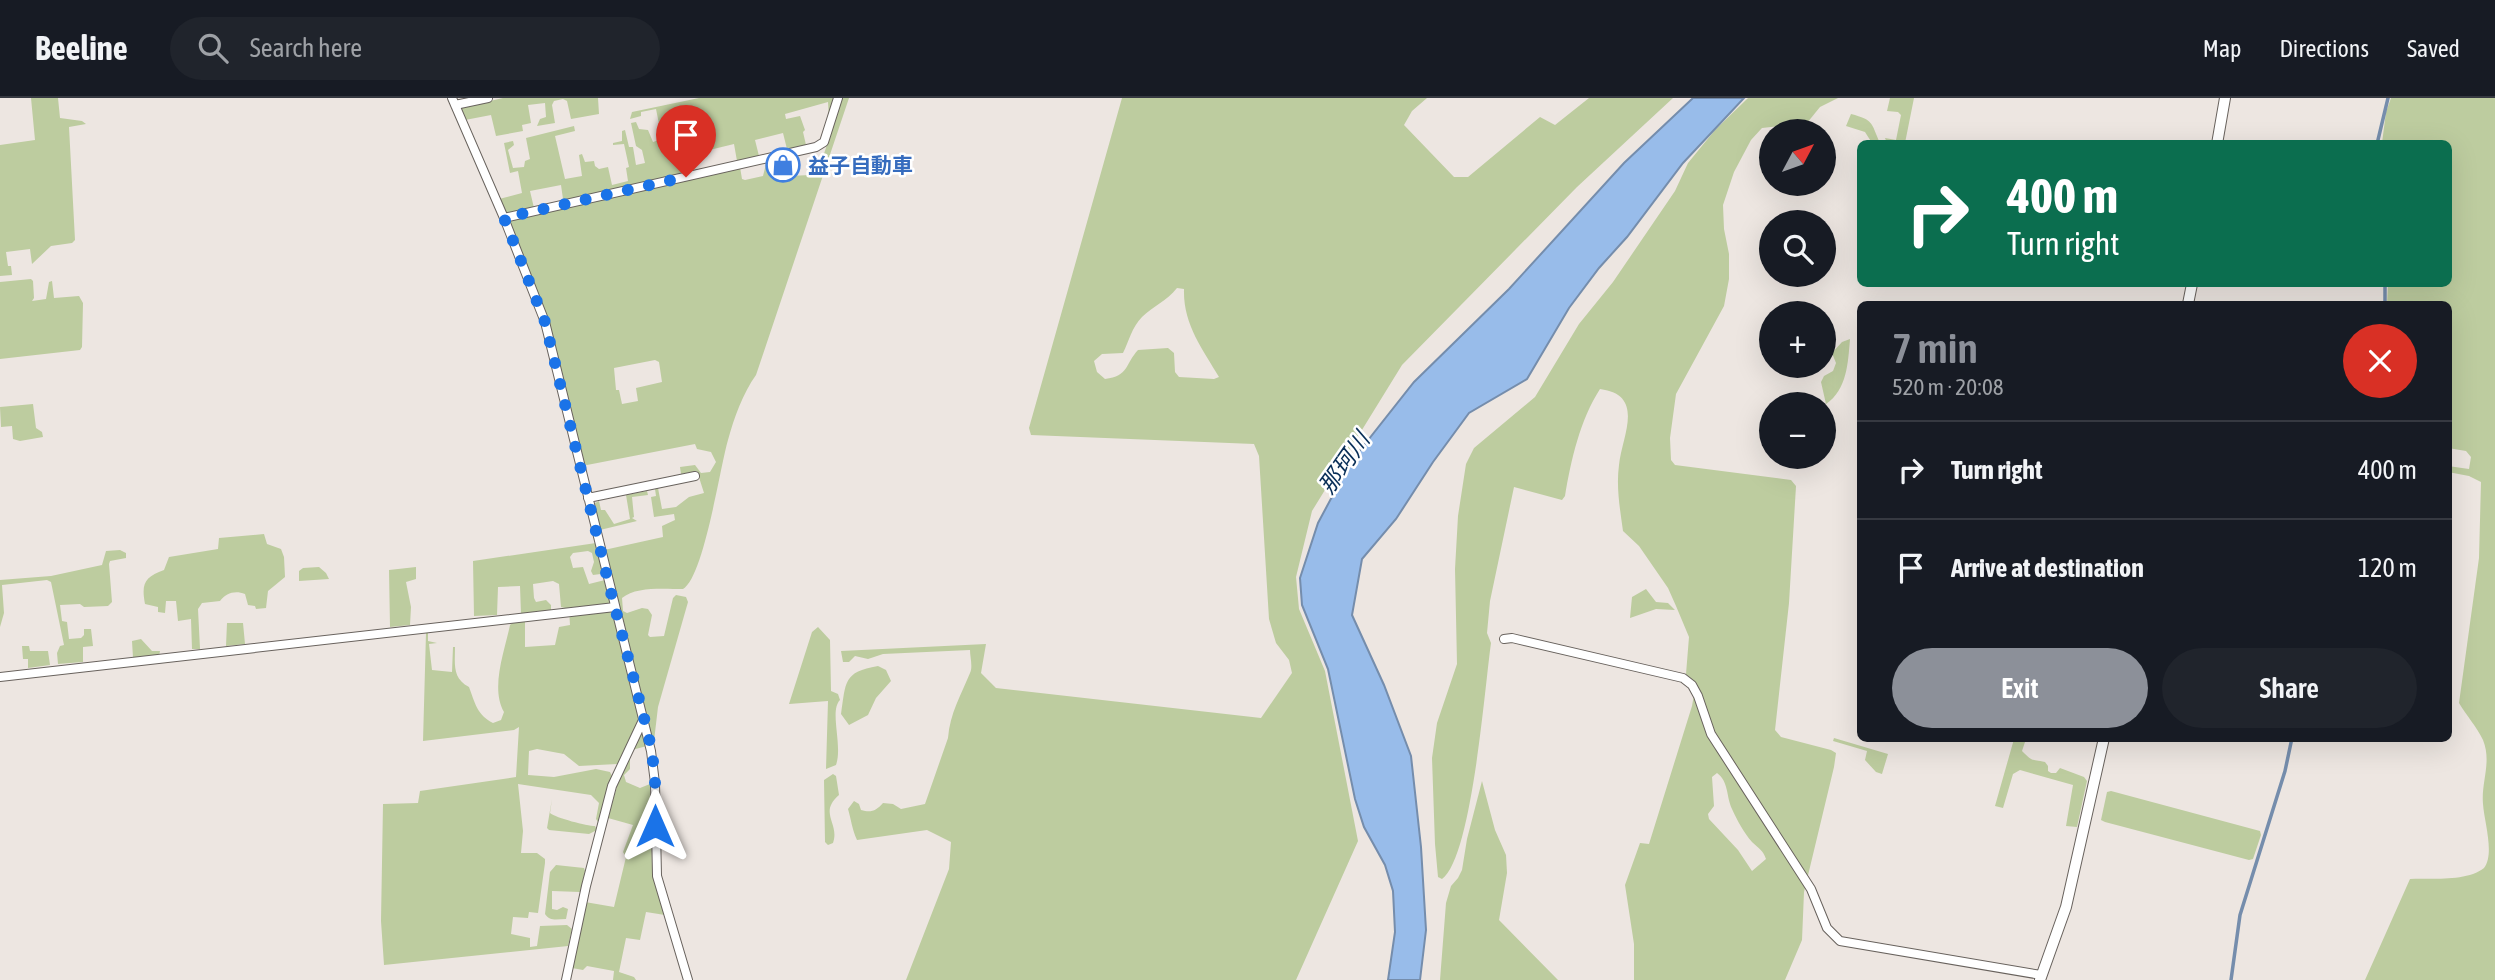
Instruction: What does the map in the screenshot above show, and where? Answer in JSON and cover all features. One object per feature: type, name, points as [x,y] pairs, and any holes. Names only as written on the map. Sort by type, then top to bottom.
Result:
[{"type":"street","points":[[488,98],[453,102],[504,218],[545,322],[652,751],[657,876],[688,980]]},
{"type":"street","points":[[504,218],[816,147],[824,142],[838,98]]},
{"type":"street","points":[[2218,140],[2225,98]]},
{"type":"street","points":[[588,498],[695,476]]},
{"type":"street","points":[[0,677],[615,607]]},
{"type":"street","points":[[1504,639],[1512,638],[1683,678],[1692,685],[1711,734],[1811,889],[1827,928],[1840,941],[2040,978],[2073,882],[2103,742]]},
{"type":"street","points":[[566,980],[586,886],[612,786],[644,718]]},
{"type":"green space","points":[[31,98],[58,98],[60,118],[86,124],[69,127],[75,240],[72,243],[51,246],[32,264],[30,249],[6,252],[12,275],[0,276],[0,145],[35,140]]},
{"type":"green space","points":[[503,98],[598,98],[599,114],[571,119],[567,101],[563,99],[554,101],[552,105],[555,123],[537,126],[540,119],[546,117],[545,103],[528,105],[531,123],[522,125],[523,131],[496,136],[491,115],[465,120],[460,108]]},
{"type":"green space","points":[[699,98],[835,98],[829,119],[828,102],[785,114],[786,119],[800,116],[806,145],[787,149],[783,133],[755,140],[759,156],[737,161],[734,144],[689,155],[692,170],[725,165],[740,167],[742,179],[745,180],[763,176],[767,160],[774,160],[777,174],[810,175],[812,167],[822,160],[842,98],[849,98],[756,375],[733,423],[704,544],[691,580],[683,589],[643,590],[622,598],[623,611],[627,613],[642,608],[648,609],[652,615],[648,635],[650,637],[664,636],[676,595],[686,597],[688,602],[658,707],[654,741],[647,746],[624,752],[617,764],[579,766],[564,754],[537,749],[529,751],[528,775],[554,777],[596,769],[610,772],[612,776],[598,822],[596,819],[599,803],[591,795],[518,784],[523,831],[521,853],[537,853],[545,859],[545,863],[538,913],[529,912],[528,918],[513,917],[511,934],[530,938],[530,947],[537,946],[540,926],[567,925],[572,929],[568,946],[384,965],[381,921],[383,804],[418,803],[420,791],[516,777],[519,727],[514,730],[423,741],[426,633],[428,641],[437,643],[429,644],[432,670],[452,672],[455,647],[457,675],[469,687],[480,712],[493,723],[501,720],[504,712],[498,681],[510,625],[525,620],[525,647],[555,645],[559,627],[570,625],[569,609],[561,607],[559,584],[553,581],[533,584],[536,602],[546,600],[551,605],[551,611],[521,614],[520,586],[498,587],[497,615],[474,616],[473,561],[596,543],[604,550],[663,537],[662,526],[675,520],[674,514],[654,517],[651,497],[656,496],[655,489],[658,488],[662,509],[676,507],[689,497],[704,493],[697,471],[681,474],[680,467],[695,465],[701,473],[710,472],[716,462],[711,452],[697,449],[695,444],[584,464],[547,315],[509,223],[512,219],[544,211],[563,199],[561,185],[530,191],[534,208],[509,214],[503,210],[499,199],[522,193],[518,171],[510,173],[504,143],[513,141],[514,145],[508,150],[513,168],[524,167],[525,161],[530,159],[526,138],[574,126],[575,131],[555,136],[565,179],[582,176],[579,155],[582,154],[585,162],[594,161],[599,169],[608,167],[612,185],[628,181],[626,168],[629,167],[624,144],[613,145],[622,141],[622,131],[625,130],[629,147],[633,147],[636,165],[645,163],[642,150],[636,146],[631,123],[636,122],[639,129],[648,130],[653,142],[662,139],[656,109],[641,112],[641,116],[630,119],[632,112]],"holes":[[[655,360],[659,362],[662,382],[636,388],[638,401],[622,404],[619,390],[616,390],[614,368]],[[573,553],[592,553],[594,562],[591,571],[593,575],[608,573],[609,579],[589,584],[583,567],[573,568],[570,557]]]},
{"type":"green space","points":[[1122,98],[1427,98],[1412,111],[1404,125],[1454,177],[1468,177],[1540,117],[1555,125],[1589,98],[1673,98],[1577,187],[1402,365],[1312,511],[1296,577],[1299,609],[1325,671],[1358,841],[1296,980],[906,980],[949,869],[951,842],[927,830],[857,840],[848,809],[854,801],[859,804],[861,810],[868,811],[876,810],[883,803],[893,804],[901,809],[925,804],[948,738],[953,712],[971,671],[970,650],[883,654],[868,659],[855,656],[849,662],[843,662],[841,651],[986,644],[981,673],[996,688],[1261,718],[1292,673],[1289,660],[1276,643],[1269,619],[1259,456],[1254,444],[1031,435],[1029,428]],"holes":[[[1177,288],[1184,289],[1190,325],[1219,377],[1179,377],[1175,372],[1174,353],[1168,348],[1138,350],[1123,372],[1113,377],[1105,379],[1097,372],[1094,361],[1102,354],[1123,353],[1142,317]]]},
{"type":"green space","points":[[1748,98],[1838,98],[1820,107],[1810,119],[1759,119],[1759,131],[1751,140],[1734,172],[1723,205],[1729,254],[1729,279],[1724,306],[1676,394],[1670,438],[1671,460],[1675,465],[1791,480],[1796,486],[1789,603],[1775,730],[1781,737],[1836,753],[1804,892],[1802,940],[1785,980],[1634,980],[1634,944],[1625,885],[1640,843],[1649,844],[1692,706],[1696,683],[1686,674],[1689,637],[1668,588],[1639,546],[1623,531],[1618,473],[1628,418],[1623,399],[1614,393],[1600,389],[1593,401],[1577,441],[1562,500],[1514,487],[1490,601],[1487,633],[1491,643],[1469,806],[1452,865],[1442,879],[1438,877],[1432,758],[1437,723],[1457,664],[1455,569],[1458,516],[1466,464],[1474,448],[1535,397],[1579,324],[1613,282],[1675,191],[1688,163],[1715,130]],"holes":[[[1717,773],[1725,785],[1738,822],[1766,859],[1752,871],[1738,850],[1709,819],[1708,814],[1714,806],[1712,777]]]},
{"type":"green space","points":[[1890,98],[1914,98],[1906,140],[1896,140],[1901,115],[1887,111]]},
{"type":"green space","points":[[2391,98],[2495,98],[2495,980],[2365,980],[2410,879],[2468,875],[2484,868],[2489,854],[2483,804],[2486,748],[2481,735],[2459,703],[2479,558],[2481,482],[2452,473],[2452,467],[2469,469],[2471,457],[2466,451],[2452,449],[2452,301],[2387,301],[2388,287],[2452,287],[2452,140],[2382,140]]},
{"type":"green space","points":[[1851,114],[1864,118],[1871,123],[1879,140],[1870,140],[1865,132],[1846,126]]},
{"type":"green space","points":[[31,279],[34,298],[32,301],[46,299],[49,282],[52,281],[54,298],[79,296],[83,303],[80,350],[0,359],[0,282]]},
{"type":"green space","points":[[1850,339],[1842,384],[1836,394],[1823,392],[1823,378],[1836,378],[1836,349]]},
{"type":"green space","points":[[33,404],[36,428],[42,432],[43,437],[20,441],[13,439],[12,426],[1,427],[0,407]]},
{"type":"green space","points":[[647,491],[648,495],[632,497],[632,518],[637,521],[600,530],[595,503],[599,501],[601,510],[605,510],[614,524],[630,519],[626,495]]},
{"type":"green space","points":[[264,534],[267,544],[281,549],[285,577],[268,591],[266,608],[256,609],[255,606],[248,605],[245,594],[238,592],[228,594],[220,601],[202,603],[198,609],[200,649],[192,649],[191,619],[178,621],[176,601],[166,601],[165,613],[158,612],[158,607],[145,604],[146,582],[152,575],[164,570],[169,557],[218,549],[219,538]]},
{"type":"green space","points":[[120,550],[126,553],[126,558],[110,561],[109,564],[112,602],[108,606],[60,605],[62,621],[67,622],[69,639],[81,638],[84,629],[91,629],[93,646],[83,647],[83,662],[58,664],[57,653],[60,646],[64,645],[51,582],[47,580],[2,585],[4,613],[0,627],[0,580],[51,576],[102,565],[106,551]]},
{"type":"green space","points":[[319,567],[329,579],[299,581],[299,571],[303,568]]},
{"type":"green space","points":[[416,567],[416,579],[406,582],[411,607],[410,625],[390,627],[389,570]]},
{"type":"green space","points":[[1646,589],[1656,602],[1668,603],[1675,610],[1656,609],[1630,618],[1632,597]]},
{"type":"green space","points":[[227,623],[243,623],[245,644],[226,646]]},
{"type":"green space","points":[[818,627],[830,640],[831,691],[838,694],[840,700],[836,712],[838,757],[836,765],[826,769],[828,701],[789,704],[812,632]]},
{"type":"green space","points":[[141,639],[152,651],[160,651],[159,656],[133,658],[132,641]]},
{"type":"green space","points":[[22,646],[29,646],[30,651],[48,651],[50,665],[28,668],[28,659],[23,659]]},
{"type":"green space","points":[[878,666],[886,670],[891,681],[876,698],[868,715],[849,725],[841,714],[848,680],[858,672]]},
{"type":"green space","points":[[1834,738],[1888,754],[1882,774],[1876,772],[1865,760],[1867,751],[1833,741]]},
{"type":"green space","points":[[2013,742],[2025,742],[2022,751],[2032,760],[2045,762],[2051,773],[2056,773],[2060,768],[2084,777],[2087,781],[2077,827],[2066,826],[2073,785],[2020,770],[2013,774],[2003,808],[1995,806]]},
{"type":"green space","points":[[630,756],[630,769],[624,775],[626,782],[640,788],[650,784],[652,868],[665,915],[646,912],[640,940],[626,938],[619,972],[636,980],[613,980],[614,971],[587,966],[583,970],[572,968],[585,902],[614,907],[626,857],[623,852],[633,825],[608,818],[618,783]]},
{"type":"green space","points":[[833,774],[836,776],[839,795],[830,807],[834,836],[833,843],[828,845],[825,842],[824,780]]},
{"type":"green space","points":[[1482,781],[1495,830],[1506,855],[1507,873],[1499,920],[1558,980],[1440,980],[1446,903],[1451,886],[1462,870]]},
{"type":"green space","points":[[2107,792],[2260,831],[2253,859],[2105,822],[2101,820]]},
{"type":"green space","points":[[552,799],[550,813],[595,826],[597,830],[589,834],[549,830],[547,828]]},
{"type":"green space","points":[[556,865],[584,868],[585,871],[580,892],[552,891],[552,909],[568,909],[566,919],[552,919],[545,914],[550,872]]},
{"type":"water","points":[[1693,98],[1744,98],[1683,163],[1627,237],[1599,268],[1569,308],[1527,379],[1469,413],[1396,519],[1362,559],[1352,615],[1384,685],[1411,756],[1421,847],[1426,930],[1420,980],[1388,980],[1395,932],[1393,891],[1385,865],[1364,827],[1355,799],[1328,669],[1302,605],[1300,578],[1318,523],[1350,463],[1414,382],[1509,289],[1624,163]]},
{"type":"waterway","points":[[2378,140],[2388,98]]},
{"type":"waterway","points":[[2385,287],[2385,301]]},
{"type":"waterway","points":[[2231,980],[2240,915],[2285,771],[2291,742]]},
{"type":"place","name":"益子自動車","points":[[783,165]]},
{"type":"route","points":[[655,826],[652,751],[644,718],[545,322],[504,218],[686,177]]},
{"type":"water label","name":"那珂川","points":[[1344,463]]}]
